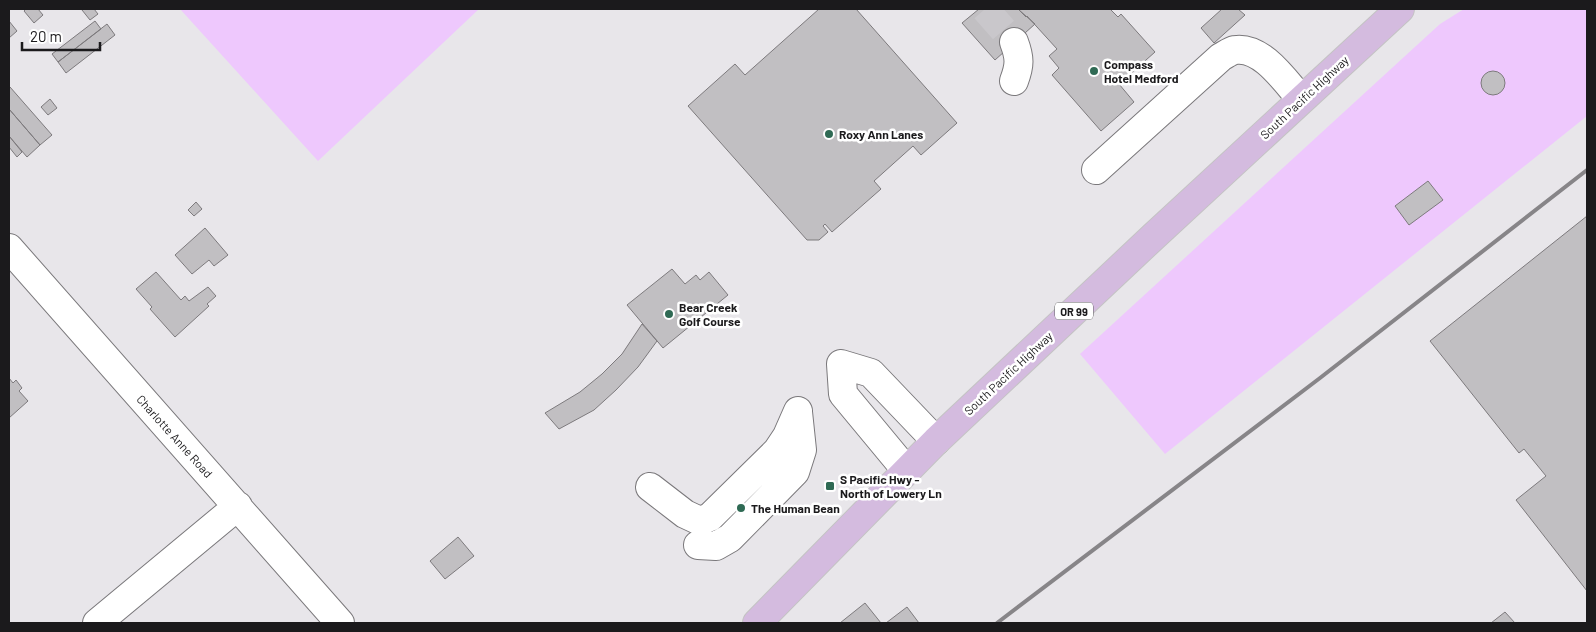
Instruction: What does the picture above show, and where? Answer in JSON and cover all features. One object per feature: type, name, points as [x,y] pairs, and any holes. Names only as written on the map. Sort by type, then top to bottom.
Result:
[{"type":"main road","name":"South Pacific Highway","points":[[757,623],[936,441],[1301,99],[1400,9]]},
{"type":"street","points":[[1014,42],[1019,55],[1019,69],[1014,81]]},
{"type":"street","points":[[1096,170],[1221,57],[1233,50],[1245,50],[1260,55],[1301,99]]},
{"type":"street","name":"Charlotte Anne Road","points":[[9,248],[340,623]]},
{"type":"street","points":[[906,470],[843,394],[841,364],[871,372],[936,441]]},
{"type":"street","points":[[650,487],[692,518],[700,521],[710,517],[777,452],[788,436],[798,411],[802,450],[795,472],[730,538],[716,546],[698,545]]},
{"type":"street","points":[[97,623],[238,506]]},
{"type":"shaded area","points":[[180,9],[479,9],[318,161]]},
{"type":"shaded area","points":[[1464,9],[1587,9],[1587,116],[1165,454],[1080,354],[1440,24]]},
{"type":"building","points":[[26,9],[38,9],[43,15],[34,23],[24,11]]},
{"type":"building","points":[[94,9],[98,14],[90,20],[82,10]]},
{"type":"building","name":"Roxy Ann Lanes","points":[[819,9],[856,9],[957,123],[921,155],[913,146],[874,181],[881,189],[832,232],[825,224],[823,226],[828,232],[819,240],[807,240],[688,106],[735,64],[745,75]]},
{"type":"building","points":[[979,9],[1018,9],[1035,24],[995,60],[962,23]]},
{"type":"building","name":"Compass Hotel Medford","points":[[1018,9],[1110,9],[1118,17],[1121,14],[1155,52],[1119,84],[1134,102],[1101,131],[1052,75],[1059,68],[1049,56],[1057,49],[1027,16]]},
{"type":"building","points":[[1222,9],[1238,9],[1245,15],[1214,43],[1201,28]]},
{"type":"building","points":[[9,21],[17,31],[9,38]]},
{"type":"building","points":[[95,21],[101,29],[58,62],[52,54]]},
{"type":"building","points":[[107,24],[115,35],[66,73],[58,62]]},
{"type":"building","points":[[1493,71],[1498,72],[1504,78],[1504,88],[1498,94],[1493,95],[1488,94],[1482,88],[1481,83],[1482,78],[1488,72]]},
{"type":"building","points":[[10,87],[52,135],[40,145],[9,109]]},
{"type":"building","points":[[50,99],[57,108],[48,115],[41,107]]},
{"type":"building","points":[[9,109],[40,145],[27,157],[9,136]]},
{"type":"building","points":[[9,136],[22,152],[17,157],[9,147]]},
{"type":"building","points":[[1428,181],[1443,200],[1409,225],[1395,206]]},
{"type":"building","points":[[196,202],[202,209],[194,216],[188,210]]},
{"type":"building","points":[[1587,216],[1587,591],[1516,500],[1546,476],[1524,449],[1519,453],[1430,341]]},
{"type":"building","points":[[205,228],[228,255],[214,266],[209,260],[192,274],[175,255]]},
{"type":"building","name":"Bear Creek Golf Course","points":[[672,269],[685,284],[696,275],[700,280],[709,272],[728,295],[663,348],[627,305]]},
{"type":"building","points":[[156,272],[181,300],[185,296],[189,301],[208,287],[216,296],[207,304],[209,306],[175,337],[150,309],[152,307],[136,289]]},
{"type":"building","points":[[642,324],[657,341],[638,367],[594,410],[559,429],[545,413],[580,392],[602,374],[622,354]]},
{"type":"building","points":[[9,378],[13,383],[16,380],[22,388],[19,391],[28,401],[9,418]]},
{"type":"building","points":[[458,537],[474,556],[445,579],[430,561]]},
{"type":"building","points":[[865,603],[881,623],[840,623]]},
{"type":"building","points":[[907,607],[919,623],[886,623]]},
{"type":"building","points":[[1505,612],[1515,623],[1491,623]]},
{"type":"tunnel","points":[[985,9],[1014,42]]},
{"type":"railway","points":[[997,623],[1320,378],[1587,170]]},
{"type":"place","name":"Compass Hotel Medford","points":[[1094,71]]},
{"type":"place","name":"Roxy Ann Lanes","points":[[829,134]]},
{"type":"place","name":"Bear Creek Golf Course","points":[[669,314]]},
{"type":"place","name":"S Pacific Hwy - North of Lowery Ln","points":[[830,486]]},
{"type":"place","name":"The Human Bean","points":[[741,508]]}]
